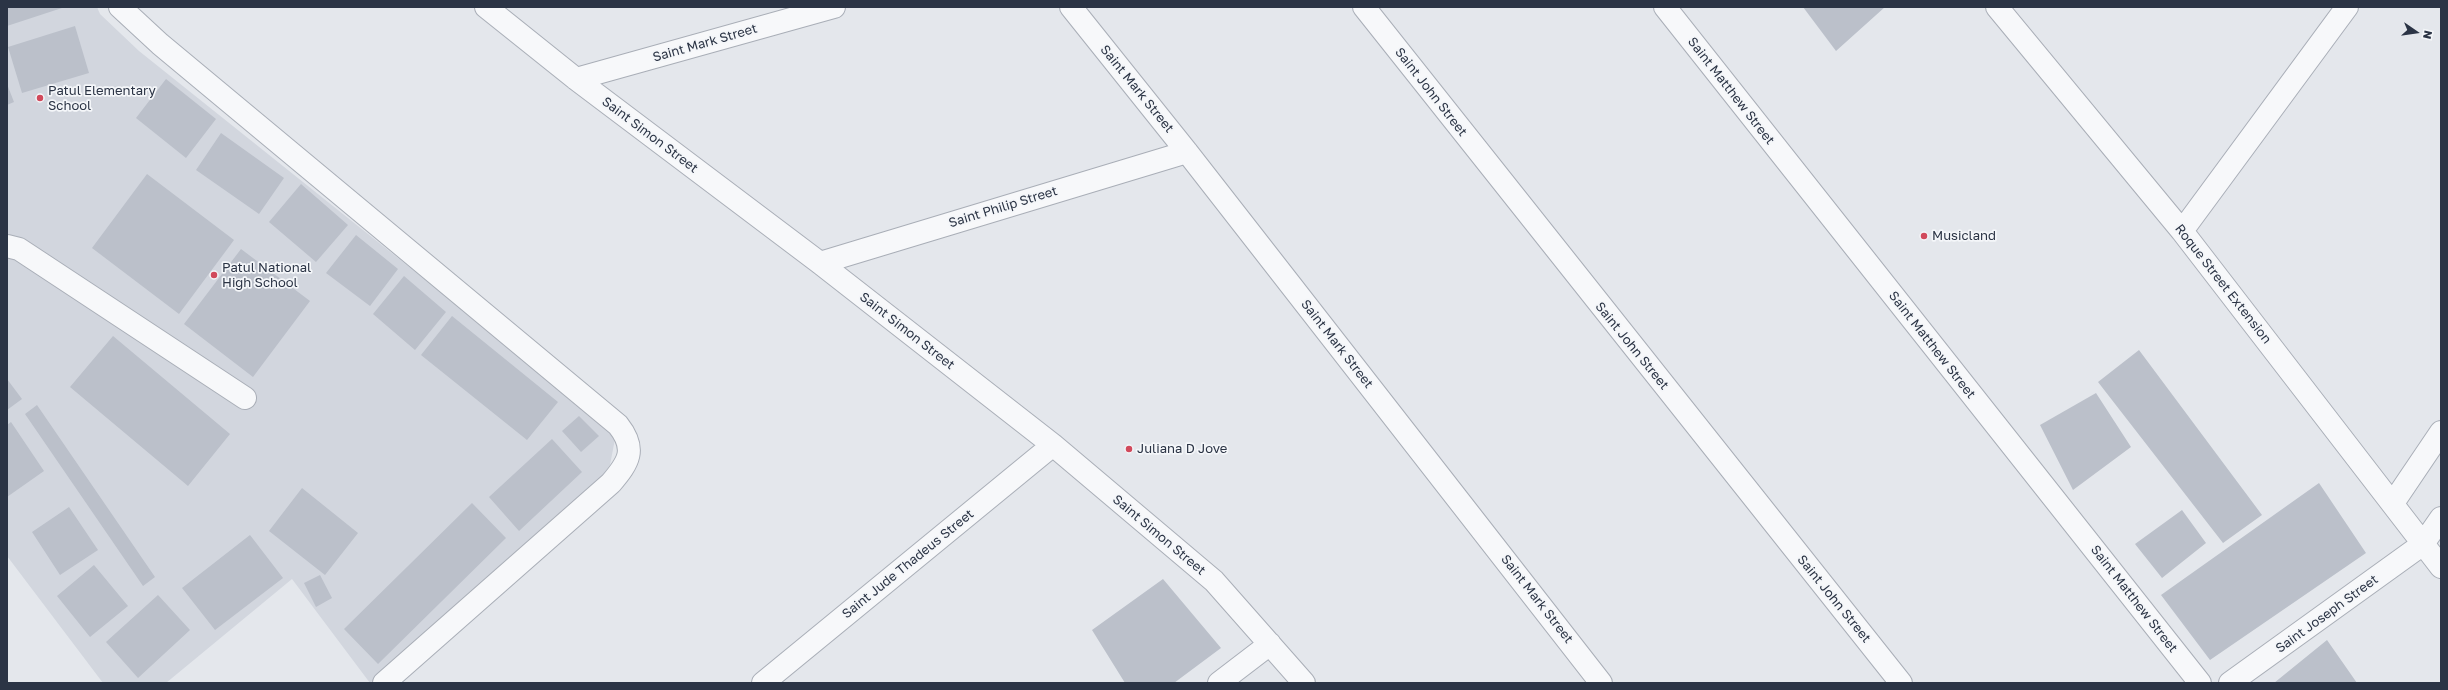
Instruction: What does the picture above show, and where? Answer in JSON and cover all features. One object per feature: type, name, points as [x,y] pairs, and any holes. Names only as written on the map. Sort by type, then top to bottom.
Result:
[{"type":"street","points":[[120,7],[160,44],[618,425],[628,437],[630,449],[627,460],[611,483],[384,683]]},
{"type":"street","name":"Saint Simon Street","points":[[486,7],[576,79],[820,263],[1053,446],[1214,581],[1304,683]]},
{"type":"street","name":"Saint Mark Street","points":[[576,79],[834,7]]},
{"type":"street","name":"Saint Mark Street","points":[[1071,7],[1601,683]]},
{"type":"street","name":"Saint John Street","points":[[1364,7],[1901,683]]},
{"type":"street","name":"Saint Matthew Street","points":[[1665,7],[2200,683]]},
{"type":"street","name":"Roque Street Extension","points":[[1997,7],[2182,231],[2441,567]]},
{"type":"street","points":[[2182,231],[2347,7]]},
{"type":"street","name":"Saint Philip Street","points":[[820,263],[1186,152]]},
{"type":"street","points":[[7,246],[19,249],[245,398]]},
{"type":"street","points":[[2393,503],[2441,432]]},
{"type":"street","name":"Saint Jude Thadeus Street","points":[[763,683],[1053,446]]},
{"type":"street","name":"Saint Joseph Street","points":[[2230,683],[2423,544],[2441,518]]},
{"type":"street","points":[[1219,683],[1270,644]]},
{"type":"shaded area","name":"Patul National High School","points":[[7,7],[97,7],[100,14],[139,51],[582,405],[615,439],[610,465],[601,478],[370,683],[292,579],[166,683],[103,683],[7,556]]},
{"type":"building","points":[[7,7],[65,7],[7,26]]},
{"type":"building","points":[[1803,7],[1885,7],[1836,51]]},
{"type":"building","points":[[75,26],[89,73],[22,93],[8,47]]},
{"type":"building","points":[[166,79],[216,119],[186,158],[136,118]]},
{"type":"building","points":[[7,84],[14,102],[7,105]]},
{"type":"building","points":[[221,133],[284,178],[259,214],[196,170]]},
{"type":"building","points":[[147,174],[234,240],[179,314],[92,248]]},
{"type":"building","points":[[301,184],[348,225],[316,262],[269,222]]},
{"type":"building","points":[[356,235],[398,269],[370,306],[326,273]]},
{"type":"building","points":[[241,249],[310,301],[253,377],[184,324]]},
{"type":"building","points":[[404,276],[446,312],[415,350],[373,314]]},
{"type":"building","points":[[452,316],[558,402],[527,440],[421,355]]},
{"type":"building","points":[[113,336],[230,434],[188,486],[70,387]]},
{"type":"building","points":[[2139,350],[2262,515],[2223,543],[2098,382]]},
{"type":"building","points":[[7,379],[22,399],[7,410]]},
{"type":"building","points":[[2096,393],[2131,447],[2073,490],[2040,425]]},
{"type":"building","points":[[37,405],[155,577],[143,586],[25,414]]},
{"type":"building","points":[[579,416],[599,436],[581,452],[562,431]]},
{"type":"building","points":[[11,422],[44,471],[7,497],[7,425]]},
{"type":"building","points":[[552,439],[582,472],[519,531],[489,497]]},
{"type":"building","points":[[2319,483],[2366,553],[2210,660],[2161,595]]},
{"type":"building","points":[[302,488],[358,533],[325,575],[269,531]]},
{"type":"building","points":[[472,503],[506,538],[378,664],[344,629]]},
{"type":"building","points":[[69,507],[98,550],[60,575],[32,532]]},
{"type":"building","points":[[2182,510],[2206,543],[2162,578],[2135,544]]},
{"type":"building","points":[[250,535],[283,578],[215,630],[182,588]]},
{"type":"building","points":[[94,565],[128,606],[90,637],[57,596]]},
{"type":"building","points":[[320,575],[332,598],[316,607],[304,583]]},
{"type":"building","points":[[1163,579],[1221,648],[1174,683],[1125,683],[1092,630]]},
{"type":"building","points":[[158,595],[190,630],[138,678],[106,642]]},
{"type":"building","points":[[2327,640],[2357,683],[2274,683]]},
{"type":"place","name":"Patul Elementary School","points":[[40,98]]},
{"type":"place","name":"Musicland","points":[[1924,236]]},
{"type":"place","name":"Patul National High School","points":[[214,275]]},
{"type":"place","name":"Juliana D Jove","points":[[1129,449]]}]
